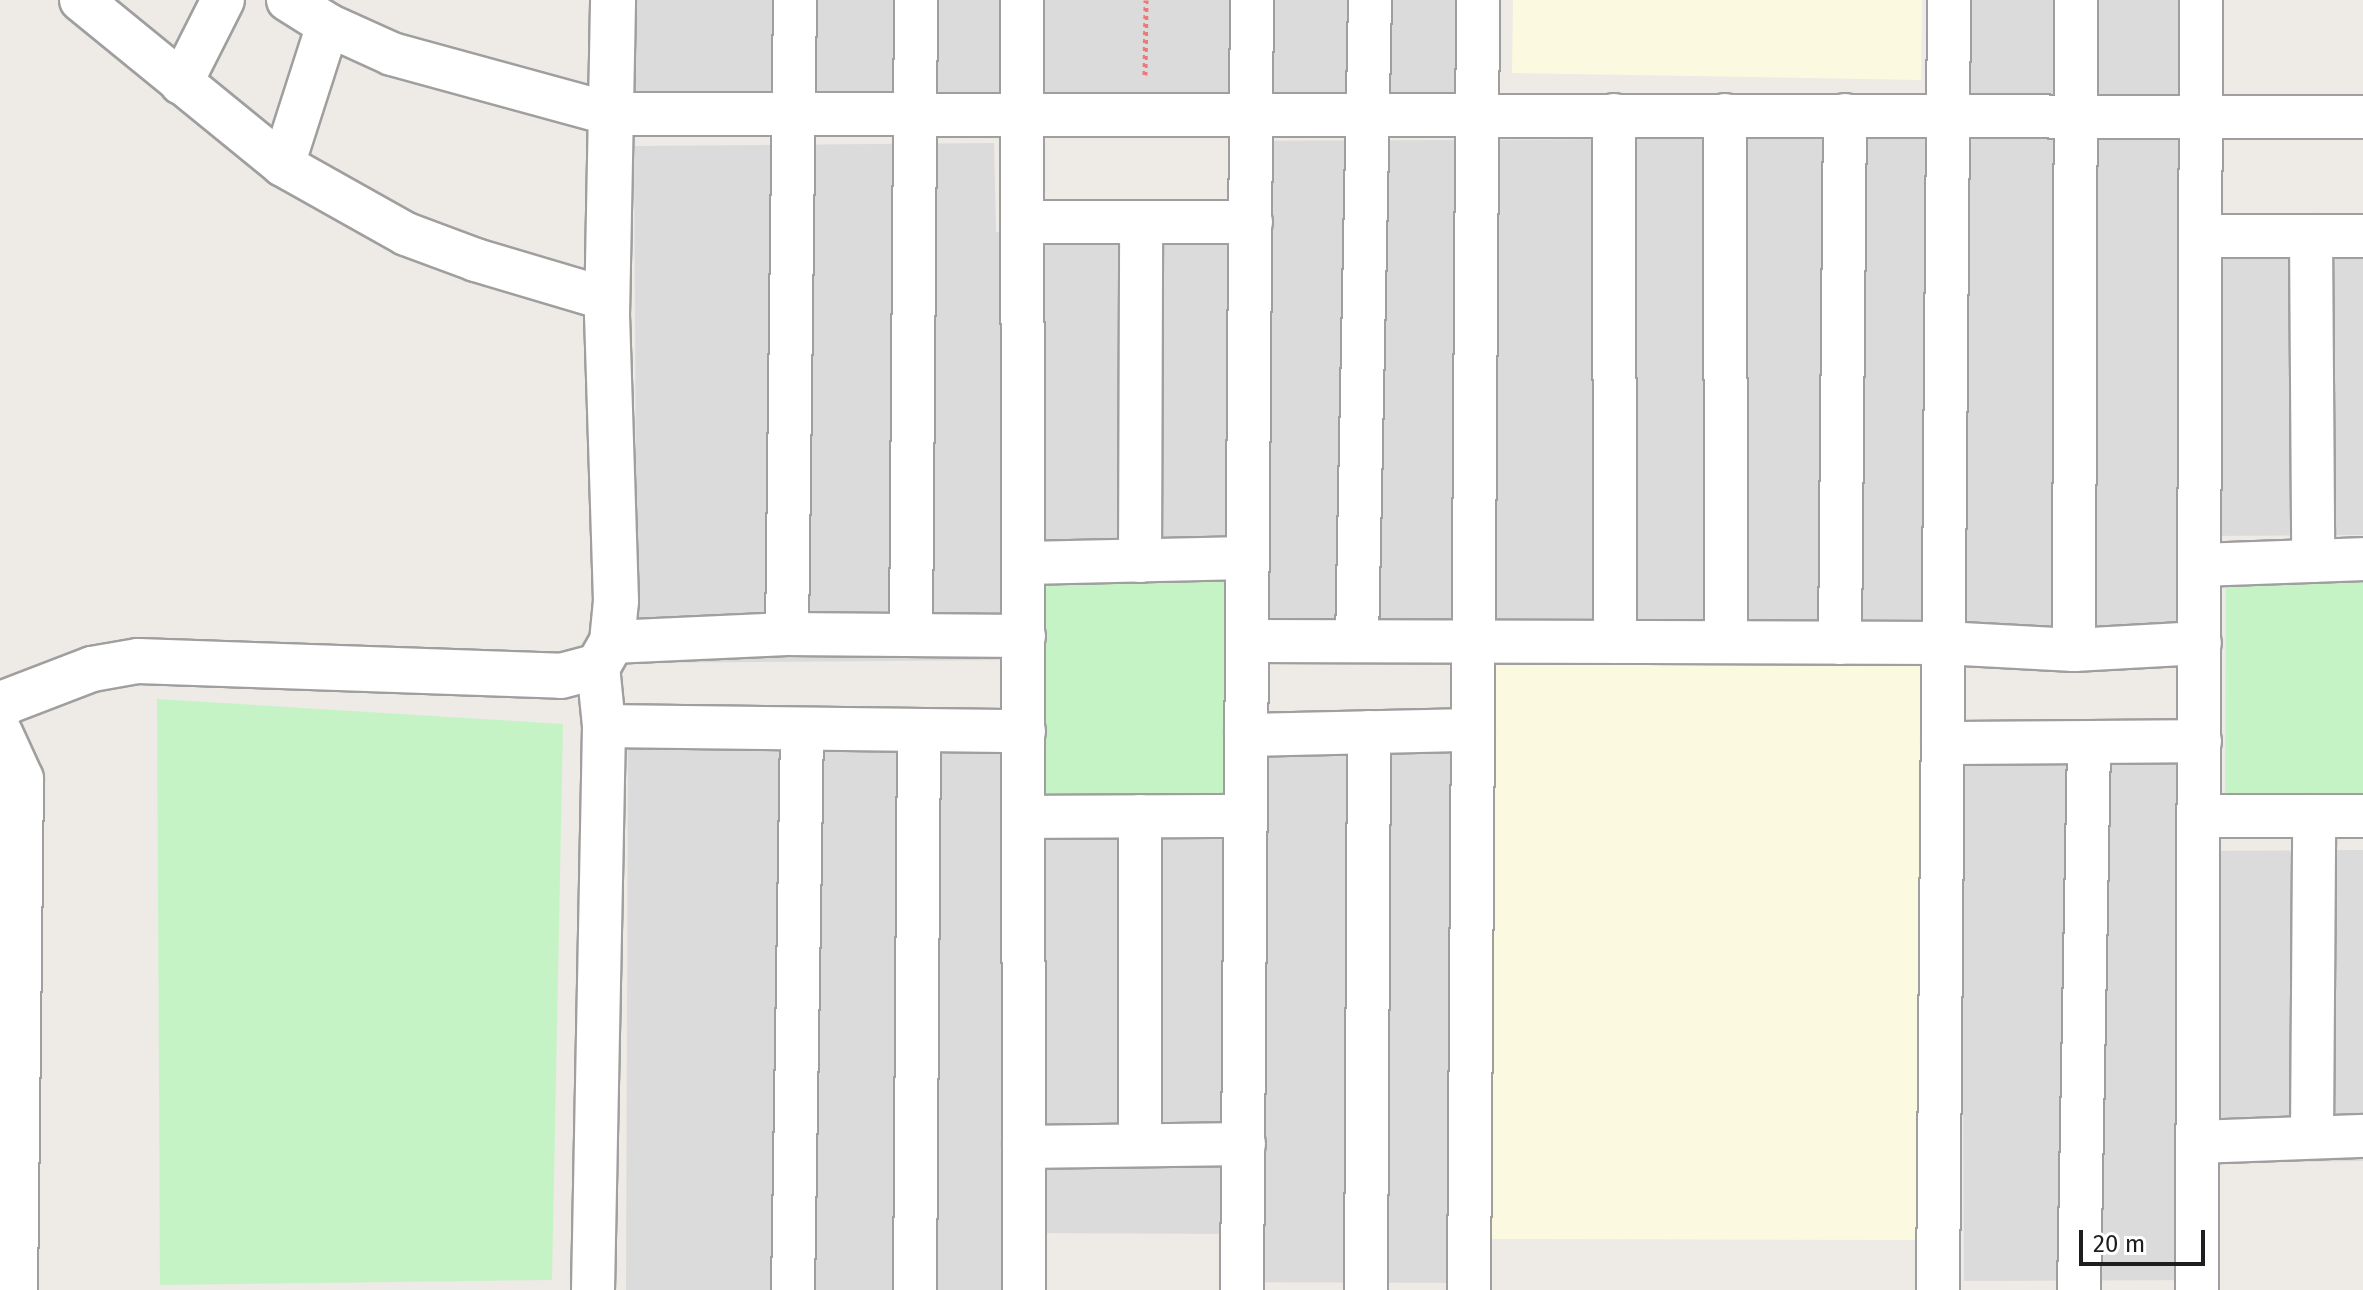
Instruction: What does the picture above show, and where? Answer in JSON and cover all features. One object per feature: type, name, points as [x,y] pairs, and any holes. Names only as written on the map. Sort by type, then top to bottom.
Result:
[{"type":"street","points":[[81,0],[283,165],[406,234],[476,260],[607,299]]},
{"type":"street","points":[[181,83],[223,0]]},
{"type":"street","points":[[288,0],[328,25],[392,54],[611,114],[2363,117]]},
{"type":"street","points":[[787,634],[795,0]]},
{"type":"street","points":[[911,635],[916,0]]},
{"type":"street","points":[[1022,0],[1024,1290]]},
{"type":"street","points":[[1242,1290],[1252,0]]},
{"type":"street","points":[[1357,641],[1370,0]]},
{"type":"street","points":[[1469,1290],[1478,0]]},
{"type":"street","points":[[1938,1290],[1949,0]]},
{"type":"street","points":[[2074,650],[2076,0]]},
{"type":"street","points":[[2197,1290],[2201,0]]},
{"type":"street","points":[[593,1290],[605,654],[616,601],[607,299],[611,114],[609,3]]},
{"type":"street","points":[[283,165],[328,25]]},
{"type":"street","points":[[1614,115],[1615,642]]},
{"type":"street","points":[[1725,115],[1726,642]]},
{"type":"street","points":[[1840,643],[1845,115]]},
{"type":"street","points":[[1024,222],[1251,222]]},
{"type":"street","points":[[1140,561],[1141,222]]},
{"type":"street","points":[[2201,236],[2363,236]]},
{"type":"street","points":[[2311,236],[2313,561]]},
{"type":"street","points":[[1024,563],[1248,558]]},
{"type":"street","points":[[2200,565],[2363,559]]},
{"type":"street","points":[[15,1290],[10,1080],[21,779],[2,709],[92,669],[138,661],[561,676],[605,654],[787,634],[1024,636]]},
{"type":"street","points":[[1248,641],[1944,643],[2074,650],[2200,643]]},
{"type":"street","points":[[604,726],[1024,731]]},
{"type":"street","points":[[793,1290],[802,730]]},
{"type":"street","points":[[1246,735],[1473,730]]},
{"type":"street","points":[[915,1290],[919,731]]},
{"type":"street","points":[[1366,1290],[1369,732]]},
{"type":"street","points":[[1943,743],[2200,741]]},
{"type":"street","points":[[2079,1290],[2089,742]]},
{"type":"street","points":[[1140,816],[1140,1145]]},
{"type":"street","points":[[1024,817],[1246,816]]},
{"type":"street","points":[[2199,816],[2363,816]]},
{"type":"street","points":[[2312,1137],[2314,816]]},
{"type":"street","points":[[2198,1142],[2363,1136]]},
{"type":"street","points":[[1024,1147],[1244,1144]]},
{"type":"path","points":[[1145,114],[1146,0]]},
{"type":"shaded area","points":[[633,0],[1463,0],[1464,120],[633,126]]},
{"type":"shaded area","points":[[1513,0],[1922,0],[1921,80],[1512,73]]},
{"type":"shaded area","points":[[1955,0],[2194,0],[2194,110],[1955,111]]},
{"type":"shaded area","points":[[2201,121],[2203,225],[2363,224],[2363,535],[2199,536],[2200,653],[1960,655],[1957,123]]},
{"type":"shaded area","points":[[1939,137],[1942,661],[1488,664],[1485,140]]},
{"type":"shaded area","points":[[1464,140],[1468,645],[1250,647],[1008,558],[1008,660],[637,663],[634,146],[994,143],[996,232],[1243,230],[1242,141]]},
{"type":"shaded area","points":[[1483,651],[1929,652],[1921,1240],[1485,1239]]},
{"type":"shaded area","points":[[628,725],[1468,733],[1466,1283],[1235,1282],[1235,1234],[1003,1233],[1002,1290],[626,1290]]},
{"type":"shaded area","points":[[2205,748],[2207,851],[2363,850],[2363,1161],[2202,1163],[2204,1280],[1964,1281],[1961,749]]},
{"type":"green space","points":[[2226,570],[2363,571],[2363,809],[2225,808]]},
{"type":"green space","points":[[1044,571],[1239,572],[1237,810],[1043,809]]},
{"type":"green space","points":[[157,699],[563,724],[552,1280],[160,1285]]}]
